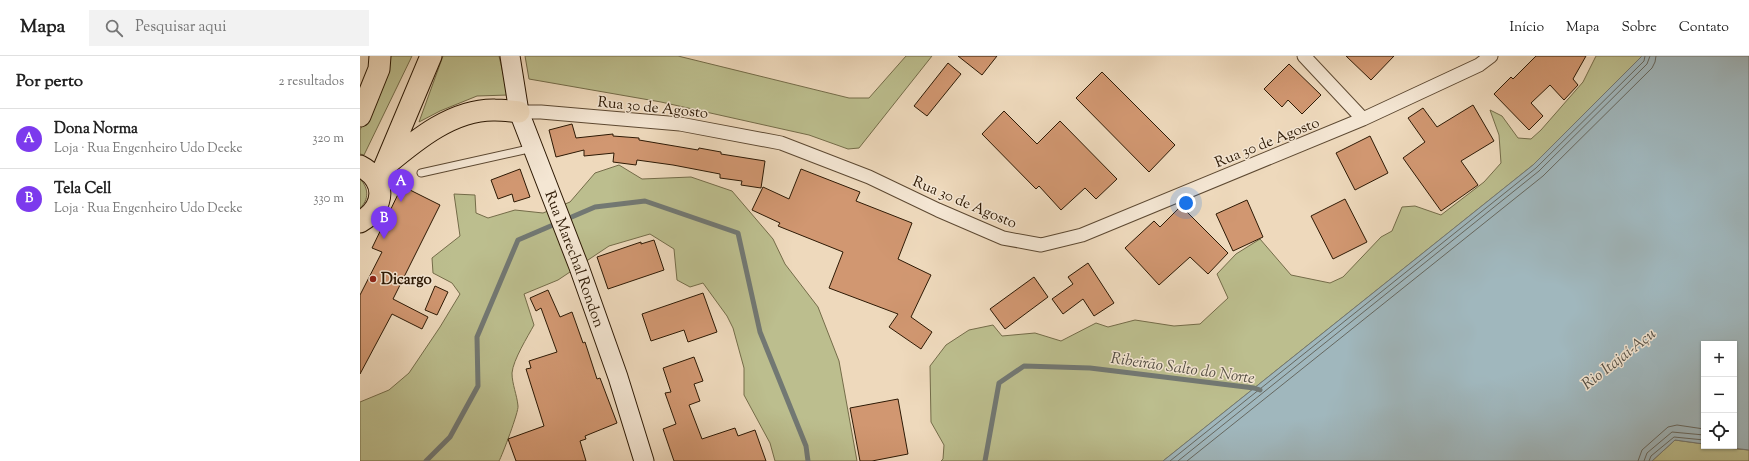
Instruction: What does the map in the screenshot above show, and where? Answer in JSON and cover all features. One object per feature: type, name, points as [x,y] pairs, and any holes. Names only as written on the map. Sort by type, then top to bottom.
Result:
[{"type":"main road","points":[[360,116],[379,69],[380,56]]},
{"type":"main road","points":[[362,223],[378,203],[382,173],[431,56]]},
{"type":"main road","name":"Rua Marechal Rondon","points":[[510,56],[519,112],[579,267],[618,377],[644,461]]},
{"type":"main road","points":[[382,173],[413,142],[439,126],[465,114],[493,110],[519,112]]},
{"type":"main road","points":[[360,166],[367,170],[382,173]]},
{"type":"street","points":[[1304,56],[1363,119]]},
{"type":"street","name":"Rua 30 de Agosto","points":[[519,112],[541,112],[680,124],[781,143],[869,177],[938,210],[1003,238],[1041,245],[1082,235],[1363,119],[1479,65],[1491,56]]},
{"type":"lane","points":[[421,173],[533,148]]},
{"type":"green space","points":[[387,56],[412,56],[364,155],[360,154],[360,130],[386,74]]},
{"type":"green space","points":[[443,56],[499,56],[508,95],[477,96],[440,111],[419,122]]},
{"type":"green space","points":[[525,56],[678,56],[849,98],[869,98],[906,56],[932,56],[859,148],[848,149],[809,135],[661,102],[529,79]]},
{"type":"green space","points":[[1596,56],[1642,56],[1533,165],[1163,461],[941,461],[943,459],[944,445],[931,422],[930,366],[946,345],[969,330],[993,325],[1002,336],[1035,333],[1061,341],[1096,323],[1108,327],[1135,320],[1174,326],[1200,324],[1228,298],[1217,274],[1236,254],[1260,239],[1291,275],[1330,283],[1343,277],[1381,237],[1392,231],[1402,207],[1415,206],[1441,215],[1484,182],[1501,163],[1499,135],[1490,110],[1502,116],[1518,138],[1531,139],[1541,130],[1583,82]]},
{"type":"green space","points":[[619,165],[642,179],[691,177],[732,191],[773,239],[785,264],[818,307],[839,361],[857,461],[775,461],[770,443],[744,395],[744,368],[733,328],[727,316],[703,283],[690,287],[677,280],[674,249],[650,234],[609,246],[558,280],[524,294],[534,325],[521,348],[513,368],[512,377],[518,410],[499,461],[360,461],[360,402],[389,390],[409,373],[460,294],[452,283],[433,273],[432,258],[460,236],[454,194],[475,195],[476,213],[488,218],[515,210],[543,213],[570,202],[595,173]]},
{"type":"green space","points":[[360,179],[365,186],[367,194],[363,205],[360,208]]},
{"type":"green space","points":[[1675,440],[1701,444],[1701,449],[1749,450],[1749,461],[1652,461]]},
{"type":"water","name":"Rio Itajaí-Açu","points":[[1642,56],[1749,56],[1749,450],[1737,449],[1737,341],[1701,341],[1701,444],[1675,440],[1652,461],[1163,461],[1533,165]]},
{"type":"building","points":[[958,56],[997,56],[982,75]]},
{"type":"building","points":[[1346,56],[1394,56],[1371,80]]},
{"type":"building","points":[[1536,56],[1586,56],[1573,79],[1578,85],[1564,100],[1550,85],[1531,103],[1543,116],[1529,130],[1494,94],[1511,77],[1513,79]]},
{"type":"building","points":[[948,63],[961,74],[927,116],[914,106]]},
{"type":"building","points":[[1289,64],[1321,95],[1302,114],[1288,100],[1282,107],[1264,89]]},
{"type":"building","points":[[1102,72],[1175,145],[1149,172],[1076,98]]},
{"type":"building","points":[[1473,105],[1494,141],[1461,161],[1478,185],[1441,211],[1403,158],[1425,142],[1408,118],[1423,108],[1437,127]]},
{"type":"building","points":[[1004,111],[1037,144],[1060,121],[1117,179],[1096,199],[1085,188],[1061,210],[1039,186],[1036,189],[982,134]]},
{"type":"building","points":[[572,124],[576,138],[613,134],[613,136],[639,138],[639,140],[698,150],[699,148],[721,152],[721,154],[765,161],[761,188],[741,185],[742,181],[720,178],[720,174],[673,165],[637,160],[636,165],[613,162],[614,153],[584,156],[584,150],[556,157],[549,130]]},
{"type":"building","points":[[1370,136],[1388,173],[1355,190],[1336,153]]},
{"type":"building","points":[[520,169],[530,197],[514,202],[512,194],[498,199],[491,180]]},
{"type":"building","points":[[801,169],[860,192],[856,201],[912,223],[898,259],[931,275],[911,317],[932,332],[921,349],[889,327],[898,314],[829,288],[843,252],[778,226],[780,223],[752,210],[763,187],[789,199]]},
{"type":"building","points":[[402,186],[440,205],[393,299],[428,317],[422,329],[392,314],[360,374],[360,295],[382,252],[372,248]]},
{"type":"building","points":[[1345,199],[1367,242],[1333,259],[1311,216]]},
{"type":"building","points":[[1247,200],[1263,237],[1233,251],[1216,214]]},
{"type":"building","points":[[1181,206],[1228,253],[1208,274],[1190,257],[1159,285],[1125,248],[1154,221],[1160,227]]},
{"type":"building","points":[[654,240],[664,270],[608,289],[597,257],[641,242],[641,244]]},
{"type":"building","points":[[1088,263],[1114,303],[1094,316],[1083,299],[1063,314],[1052,299],[1073,284],[1068,277]]},
{"type":"building","points":[[1034,277],[1048,297],[1005,329],[990,309]]},
{"type":"building","points":[[435,286],[448,292],[437,315],[425,310]]},
{"type":"building","points":[[548,290],[560,317],[572,312],[583,343],[585,342],[597,379],[600,378],[617,423],[585,436],[586,439],[580,441],[586,461],[516,461],[508,439],[544,426],[526,369],[531,368],[529,361],[557,352],[541,308],[536,311],[530,298]]},
{"type":"building","points":[[703,293],[717,332],[688,342],[684,330],[651,341],[642,314]]},
{"type":"building","points":[[694,357],[703,381],[694,384],[700,401],[689,405],[702,439],[735,428],[738,436],[755,430],[766,461],[674,461],[663,429],[676,424],[665,393],[671,392],[663,368]]},
{"type":"building","points":[[898,399],[908,454],[872,461],[860,461],[850,408]]},
{"type":"waterway","name":"Ribeirão Salto do Norte","points":[[426,461],[450,437],[478,386],[477,337],[518,240],[595,207],[645,201],[738,233],[760,332],[806,446],[808,461]]},
{"type":"waterway","name":"Ribeirão Salto do Norte","points":[[985,461],[999,383],[1024,366],[1090,368],[1254,388],[1260,390]]},
{"type":"place","name":"Dona Norma","points":[[401,202]]},
{"type":"place","name":"Tela Cell","points":[[384,239]]},
{"type":"place","name":"Dicargo","points":[[373,279]]}]
